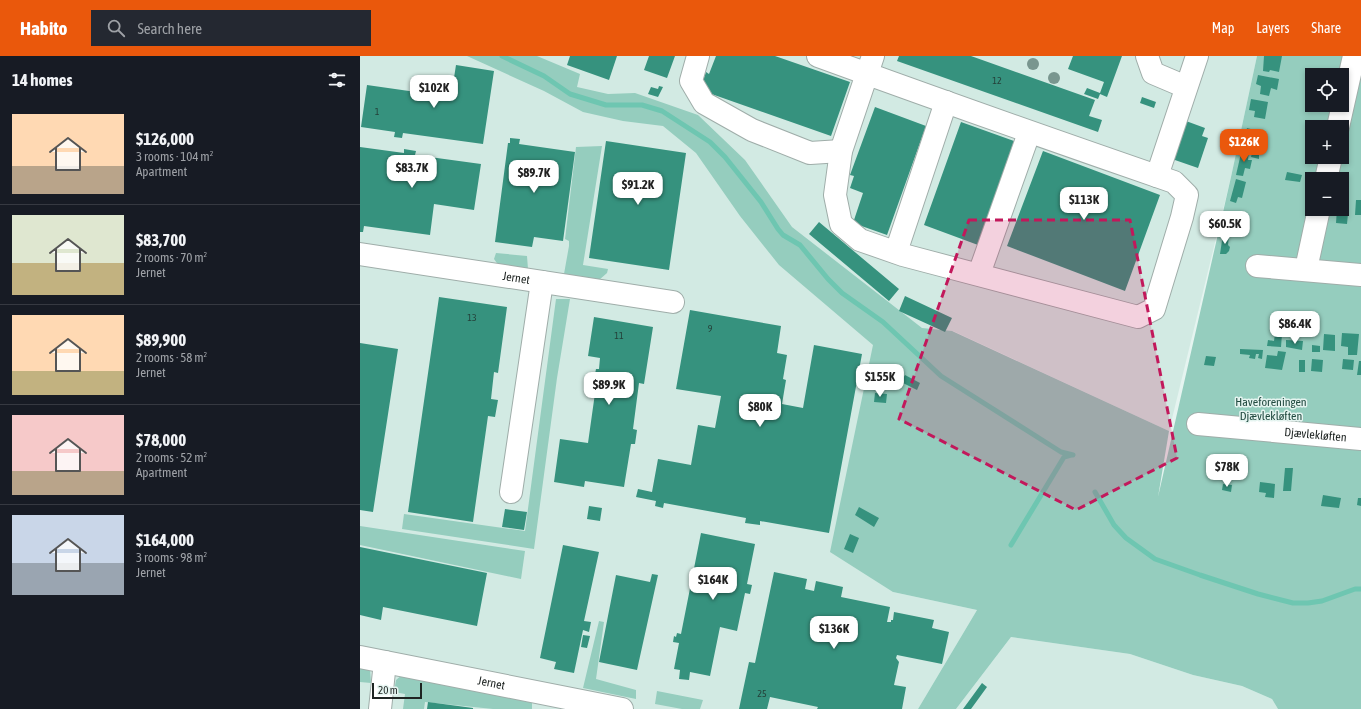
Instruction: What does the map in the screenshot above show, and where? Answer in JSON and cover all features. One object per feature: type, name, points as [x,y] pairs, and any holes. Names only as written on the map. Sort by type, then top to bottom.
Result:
[{"type":"street","points":[[698,56],[691,81],[704,103],[752,130],[810,153],[840,151]]},
{"type":"street","points":[[818,56],[870,65],[946,102],[1029,133],[1174,182],[1187,195],[1182,217],[1154,309],[1138,317],[896,252],[860,240],[841,224],[835,195],[840,151],[870,65]]},
{"type":"street","points":[[1147,56],[1153,73],[1186,87]]},
{"type":"street","points":[[1157,176],[1197,56]]},
{"type":"street","points":[[1340,120],[1354,56]]},
{"type":"street","points":[[896,252],[946,102]]},
{"type":"street","points":[[979,274],[1029,133]]},
{"type":"street","points":[[1306,269],[1317,216]]},
{"type":"street","name":"Jernet","points":[[360,254],[672,302]]},
{"type":"street","points":[[1257,266],[1306,269],[1361,275]]},
{"type":"street","points":[[512,492],[542,282]]},
{"type":"street","name":"Djævlekløften","points":[[1198,424],[1361,439]]},
{"type":"street","name":"Jernet","points":[[360,656],[546,701],[622,709]]},
{"type":"street","points":[[380,709],[385,662]]},
{"type":"highlighted area","points":[[969,220],[1130,220],[1177,458],[1076,510],[899,419]]},
{"type":"shaded area","points":[[360,56],[1257,56],[1231,177],[1169,431],[953,331],[893,592],[977,610],[918,709],[360,709]]},
{"type":"shaded area","points":[[1011,637],[1130,654],[1193,675],[1242,686],[1272,699],[1278,709],[956,709]]},
{"type":"green space","name":"Haveforeningen Djævlekløften","points":[[467,56],[537,56],[580,74],[577,87],[608,94],[635,93],[698,115],[745,160],[792,227],[922,328],[952,331],[1169,431],[1158,497],[1257,56],[1361,56],[1361,709],[1278,709],[1272,699],[1242,686],[1193,675],[1130,654],[1011,637],[956,709],[918,709],[977,610],[893,592],[830,552],[873,345],[779,265],[740,216],[696,153],[663,126],[623,121],[583,112],[544,91]]},
{"type":"green space","points":[[602,146],[583,265],[608,269],[607,273],[599,280],[564,274],[569,246],[569,241],[565,239],[576,147]]},
{"type":"green space","points":[[496,253],[527,256],[528,269],[499,266],[494,259]]},
{"type":"green space","points":[[556,299],[570,299],[557,378],[534,549],[402,529],[404,514],[525,531]]},
{"type":"green space","points":[[360,526],[525,551],[521,579],[360,545]]},
{"type":"green space","points":[[599,621],[604,622],[596,679],[636,690],[636,699],[583,688]]},
{"type":"green space","points":[[360,667],[370,669],[371,683],[360,682]]},
{"type":"green space","points":[[403,674],[532,700],[532,709],[493,709],[425,702],[424,709],[403,709],[405,694],[394,692],[396,680]]},
{"type":"green space","points":[[657,691],[703,700],[700,709],[682,709],[655,704]]},
{"type":"building","points":[[570,56],[617,56],[609,80],[567,65]]},
{"type":"building","points":[[649,56],[675,56],[667,78],[644,70]]},
{"type":"building","points":[[716,56],[775,56],[850,82],[831,136],[703,91],[701,86],[706,72],[709,74]]},
{"type":"building","points":[[899,56],[971,56],[1095,100],[1089,116],[1102,120],[1098,132],[897,61]]},
{"type":"building","points":[[1073,56],[1122,56],[1107,97],[1100,94],[1098,99],[1084,94],[1087,88],[1100,93],[1104,82],[1068,69]]},
{"type":"building","points":[[1264,56],[1282,56],[1279,72],[1270,70],[1269,72],[1263,71]]},
{"type":"building","points":[[456,65],[494,71],[483,144],[403,133],[402,138],[394,137],[395,132],[361,127],[367,85],[451,97]]},
{"type":"building","points":[[1258,75],[1279,79],[1277,90],[1271,88],[1269,96],[1260,94],[1261,86],[1256,84]]},
{"type":"building","points":[[659,86],[663,87],[658,97],[648,94],[651,87],[658,89]]},
{"type":"building","points":[[1142,97],[1156,102],[1154,108],[1140,103]]},
{"type":"building","points":[[1251,99],[1268,102],[1265,119],[1254,117],[1255,111],[1249,110]]},
{"type":"building","points":[[875,107],[926,126],[887,235],[853,223],[863,193],[850,188],[854,176],[850,175]]},
{"type":"building","points":[[1186,121],[1205,128],[1202,136],[1208,138],[1198,168],[1172,159]]},
{"type":"building","points":[[961,122],[1014,141],[978,245],[924,225]]},
{"type":"building","points":[[1247,128],[1258,131],[1253,147],[1247,145],[1246,149],[1242,148]]},
{"type":"building","points":[[510,138],[520,139],[519,144],[575,152],[563,241],[534,237],[532,247],[495,242],[508,143],[510,143]]},
{"type":"building","points":[[606,141],[686,153],[669,270],[589,258]]},
{"type":"building","points":[[360,147],[404,153],[404,149],[416,151],[415,155],[481,164],[474,210],[434,204],[430,235],[364,226],[363,232],[360,232]]},
{"type":"building","points":[[1242,149],[1249,151],[1248,160],[1252,160],[1250,169],[1245,168],[1243,176],[1236,175]]},
{"type":"building","points":[[1043,151],[1160,195],[1125,291],[1007,246]]},
{"type":"building","points":[[1252,153],[1259,154],[1259,159],[1251,157]]},
{"type":"building","points":[[1287,172],[1302,175],[1300,182],[1285,180]]},
{"type":"building","points":[[1236,179],[1246,182],[1242,198],[1238,197],[1236,203],[1230,201]]},
{"type":"building","points":[[1356,200],[1361,200],[1361,215],[1355,215]]},
{"type":"building","points":[[1336,216],[1348,216],[1347,224],[1336,223]]},
{"type":"building","points":[[819,222],[899,289],[889,301],[809,234]]},
{"type":"building","points":[[1223,234],[1229,235],[1228,245],[1230,247],[1226,254],[1220,254]]},
{"type":"building","points":[[905,296],[952,318],[945,332],[899,311]]},
{"type":"building","points":[[439,297],[507,307],[498,373],[494,372],[491,399],[498,400],[495,417],[488,416],[473,522],[408,512]]},
{"type":"building","points":[[690,310],[781,326],[777,353],[787,355],[783,379],[786,380],[782,404],[803,408],[814,345],[862,354],[829,533],[760,521],[760,525],[745,523],[746,518],[664,503],[663,508],[655,506],[656,501],[636,497],[638,489],[652,492],[658,459],[691,465],[698,425],[715,428],[721,396],[676,389]]},
{"type":"building","points":[[594,317],[653,327],[644,384],[639,383],[633,429],[637,430],[635,444],[631,444],[624,487],[585,481],[584,487],[554,482],[560,439],[588,443],[597,379],[594,379],[596,369],[599,369],[600,358],[588,356]]},
{"type":"building","points":[[1275,333],[1282,334],[1281,347],[1267,346],[1268,340],[1274,341]]},
{"type":"building","points":[[1342,333],[1359,334],[1357,355],[1348,355],[1348,347],[1341,346]]},
{"type":"building","points":[[1324,334],[1335,335],[1335,351],[1323,350]]},
{"type":"building","points":[[1286,340],[1303,341],[1302,350],[1286,347]]},
{"type":"building","points":[[360,343],[398,349],[373,512],[360,510]]},
{"type":"building","points":[[1312,345],[1320,346],[1320,352],[1312,352]]},
{"type":"building","points":[[1240,349],[1263,350],[1262,359],[1258,358],[1259,354],[1256,354],[1255,359],[1249,358],[1250,355],[1240,354]]},
{"type":"building","points":[[1278,351],[1286,352],[1282,370],[1265,368],[1267,355],[1277,356]]},
{"type":"building","points":[[1206,356],[1216,357],[1214,366],[1204,365]]},
{"type":"building","points":[[1312,359],[1323,360],[1322,372],[1311,371]]},
{"type":"building","points":[[1343,359],[1354,360],[1353,370],[1342,369]]},
{"type":"building","points":[[1299,360],[1305,360],[1305,372],[1299,372]]},
{"type":"building","points":[[1359,361],[1361,361],[1361,375],[1357,375]]},
{"type":"building","points":[[905,375],[920,383],[917,390],[901,382]]},
{"type":"building","points":[[875,393],[887,394],[886,403],[874,402]]},
{"type":"building","points":[[1212,459],[1233,460],[1232,476],[1225,476],[1225,478],[1217,477],[1215,470],[1211,470]]},
{"type":"building","points":[[1285,468],[1293,468],[1291,491],[1283,491]]},
{"type":"building","points":[[1260,482],[1275,484],[1274,498],[1265,497],[1266,493],[1259,492]]},
{"type":"building","points":[[1223,484],[1232,485],[1231,492],[1222,490]]},
{"type":"building","points":[[1323,495],[1341,498],[1339,508],[1321,506]]},
{"type":"building","points":[[1358,498],[1361,498],[1361,506],[1357,505]]},
{"type":"building","points":[[589,506],[602,508],[600,521],[587,519]]},
{"type":"building","points":[[859,507],[879,518],[874,527],[855,515]]},
{"type":"building","points":[[505,509],[527,512],[524,530],[502,527]]},
{"type":"building","points":[[701,533],[755,544],[747,584],[752,585],[750,594],[745,593],[737,631],[720,627],[710,676],[690,672],[689,680],[679,679],[680,670],[674,669],[679,643],[673,642],[674,636],[676,637],[677,633],[681,634]]},
{"type":"building","points":[[850,534],[859,538],[853,553],[844,549]]},
{"type":"building","points":[[563,545],[599,552],[584,621],[591,622],[589,632],[583,630],[574,673],[554,669],[556,662],[540,658]]},
{"type":"building","points":[[360,547],[487,573],[477,626],[383,607],[381,620],[360,615]]},
{"type":"building","points":[[774,572],[807,579],[805,589],[814,591],[816,581],[843,587],[841,597],[890,607],[887,622],[891,622],[891,620],[893,620],[894,612],[934,620],[932,628],[949,632],[942,664],[897,655],[896,658],[899,662],[894,685],[906,687],[902,709],[817,709],[818,707],[770,697],[767,709],[739,709],[749,662],[755,663]]},
{"type":"building","points":[[652,574],[658,575],[637,670],[599,662],[616,575],[650,582]]},
{"type":"building","points":[[583,635],[590,636],[587,648],[581,647]]},
{"type":"building","points":[[982,683],[987,687],[971,709],[963,709]]},
{"type":"building","points":[[428,702],[473,708],[473,709],[427,709]]},
{"type":"waterway","points":[[502,56],[544,76],[570,94],[606,105],[642,105],[662,111],[710,142],[725,157],[761,202],[783,235],[800,245],[828,279],[842,293],[883,322],[941,376],[1061,452],[1073,455]]},
{"type":"waterway","points":[[1011,545],[1064,457],[1071,455]]},
{"type":"waterway","points":[[1095,492],[1114,525],[1126,538],[1155,559],[1258,594],[1293,603],[1322,601],[1355,589],[1361,589]]}]
